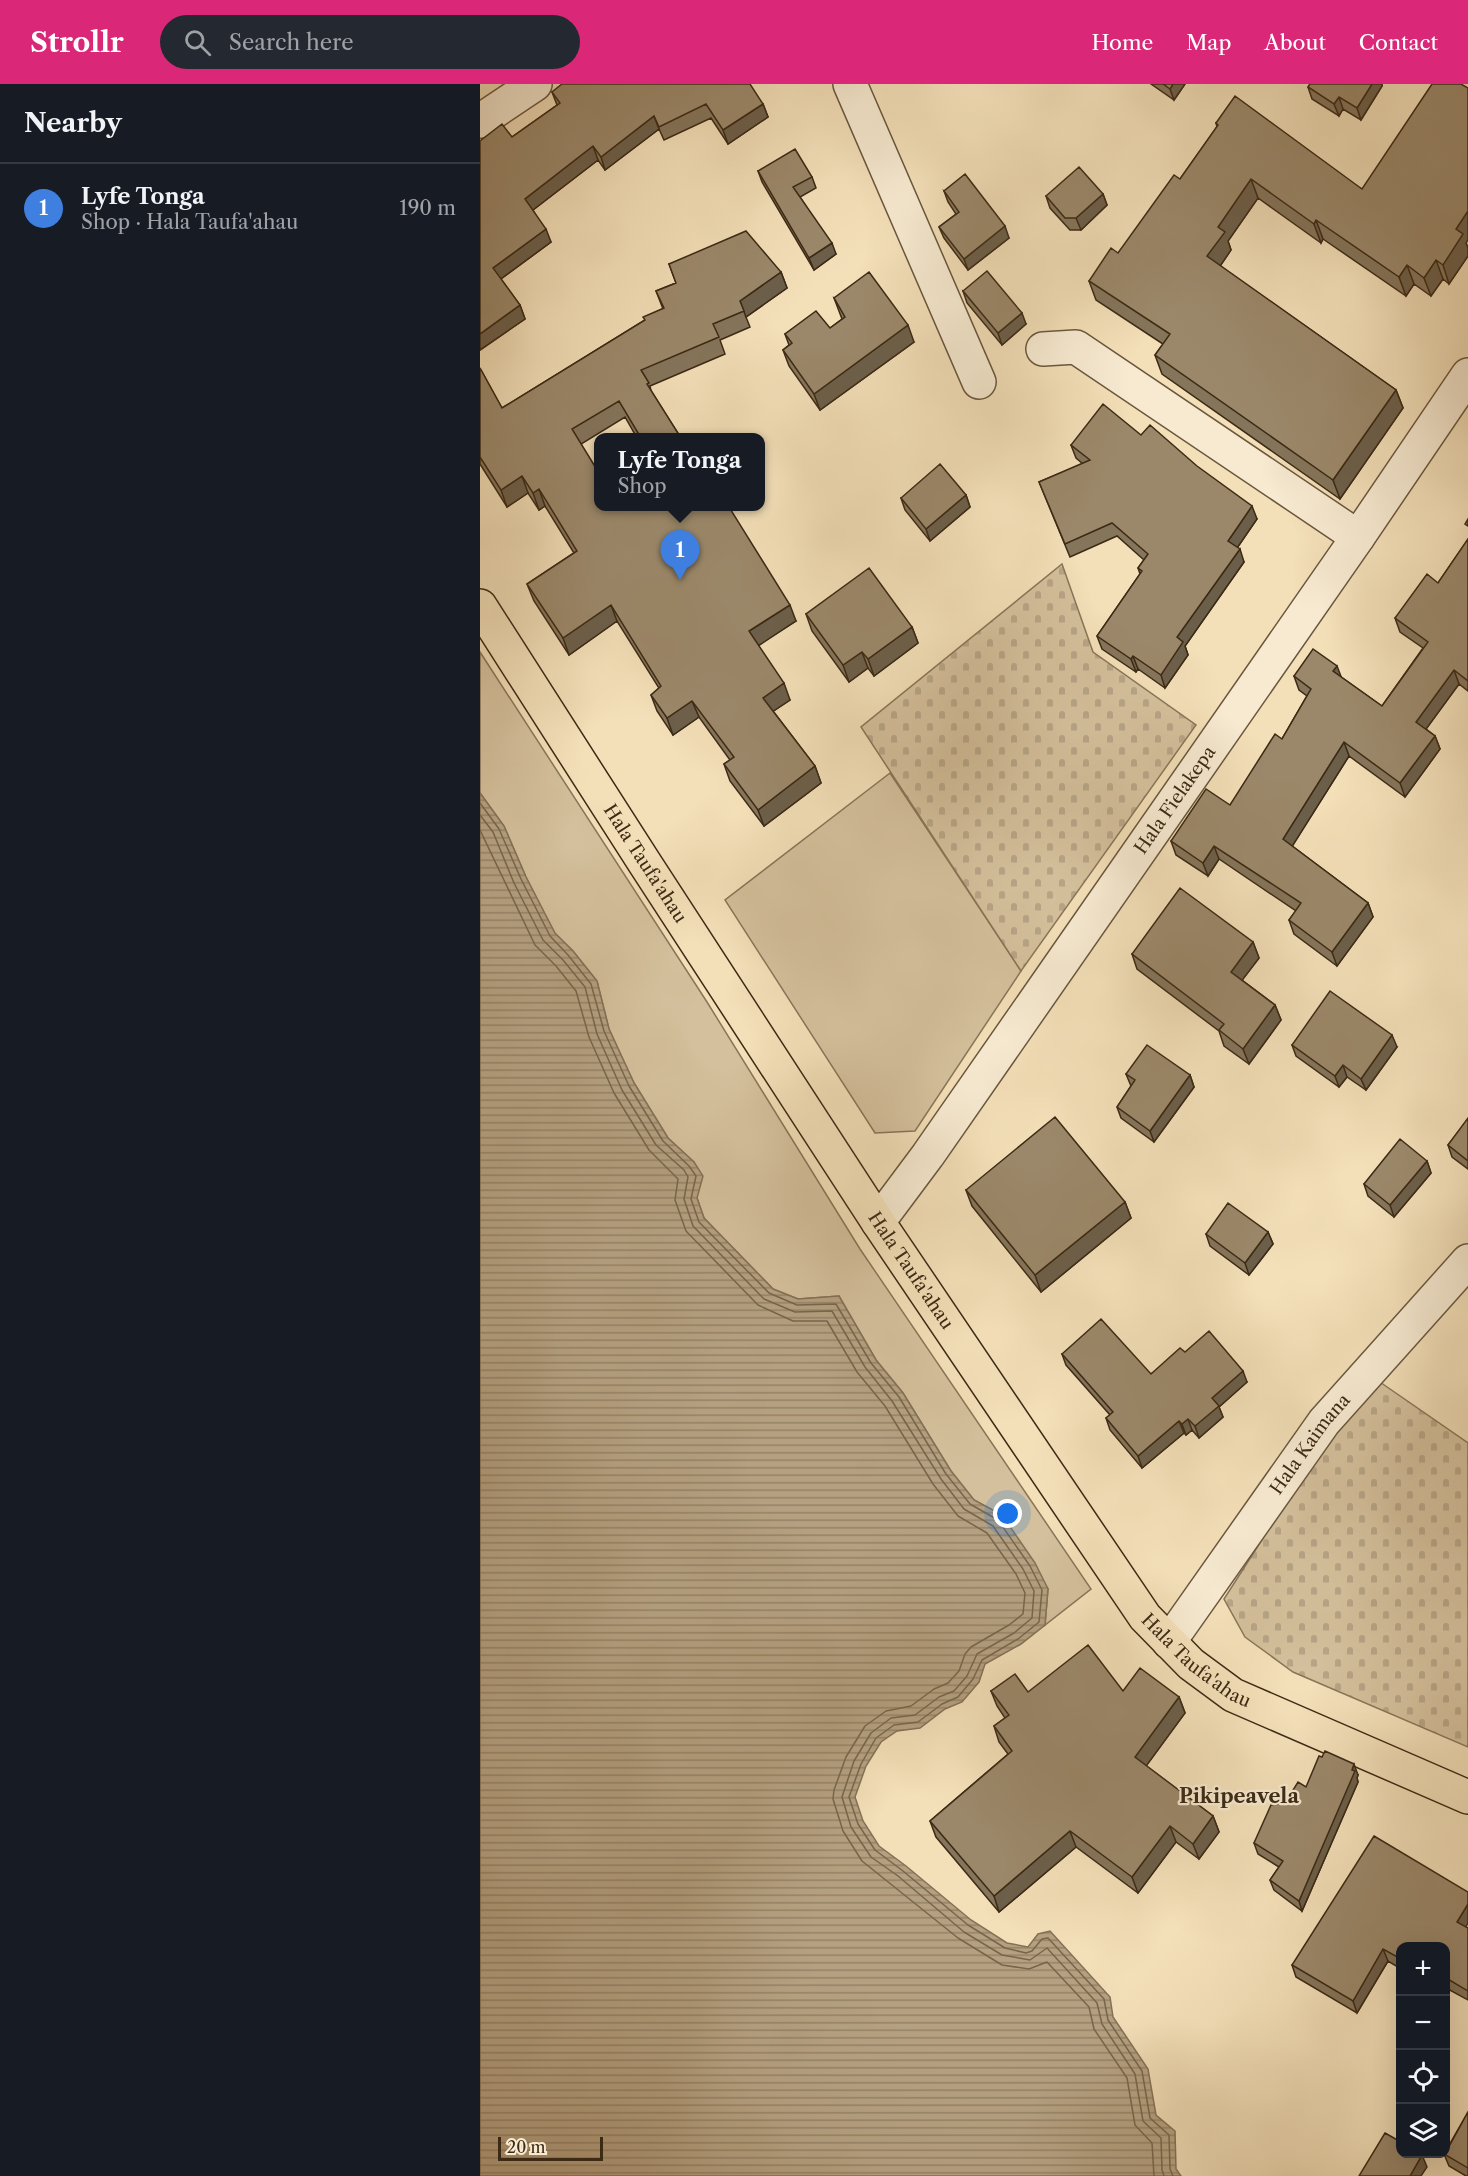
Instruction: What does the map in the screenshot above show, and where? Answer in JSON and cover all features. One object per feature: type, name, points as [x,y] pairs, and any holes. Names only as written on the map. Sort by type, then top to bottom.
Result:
[{"type":"main road","name":"Hala Taufa'ahau","points":[[480,606],[878,1222],[1145,1617],[1191,1664],[1233,1695],[1468,1797]]},
{"type":"street","points":[[480,121],[535,84]]},
{"type":"street","points":[[850,84],[979,382]]},
{"type":"street","points":[[1044,349],[1076,347],[1358,537]]},
{"type":"street","name":"Hala Fielakepa","points":[[878,1222],[928,1155],[1468,375]]},
{"type":"street","name":"Hala Kaimana","points":[[1169,1642],[1324,1422],[1468,1261]]},
{"type":"green space","points":[[1062,564],[1093,652],[1196,725],[1021,971],[861,727]]},
{"type":"green space","points":[[480,652],[707,1002],[860,1249],[1091,1589],[1045,1625],[1048,1589],[1002,1515],[974,1500],[951,1471],[903,1393],[876,1360],[839,1296],[798,1299],[773,1289],[704,1218],[697,1198],[694,1162],[668,1138],[634,1083],[609,1029],[597,981],[573,951],[555,934],[526,877],[504,826],[480,793]]},
{"type":"green space","points":[[890,773],[1021,971],[915,1131],[875,1133],[725,900]]},
{"type":"green space","points":[[1377,1380],[1468,1443],[1468,1747],[1293,1672],[1245,1637],[1224,1599],[1329,1435]]},
{"type":"water","points":[[480,793],[504,826],[526,877],[555,933],[597,981],[609,1029],[634,1083],[668,1138],[694,1162],[703,1176],[697,1198],[704,1218],[773,1289],[798,1299],[839,1296],[876,1360],[903,1393],[951,1471],[974,1500],[1002,1515],[1035,1563],[1048,1589],[1045,1625],[1021,1644],[985,1664],[979,1682],[962,1702],[945,1709],[920,1728],[897,1731],[881,1742],[866,1766],[855,1797],[863,1821],[879,1846],[971,1920],[1007,1943],[1028,1947],[1038,1934],[1050,1931],[1110,1997],[1113,2017],[1148,2069],[1156,2115],[1175,2131],[1176,2169],[1181,2176],[480,2176]]},
{"type":"building","points":[[562,84],[750,84],[763,104],[723,130],[706,104],[659,127],[654,116],[601,157],[593,146],[525,199],[546,229],[493,268],[520,305],[480,334],[480,141],[502,124],[512,137],[560,103],[552,92]]},
{"type":"building","points":[[1163,84],[1173,84],[1170,89]]},
{"type":"building","points":[[1310,84],[1372,84],[1357,108],[1339,97],[1334,104],[1308,87]]},
{"type":"building","points":[[1432,84],[1461,84],[1468,88],[1468,211],[1456,229],[1463,234],[1443,265],[1436,260],[1424,278],[1407,265],[1399,277],[1316,220],[1314,224],[1251,179],[1218,227],[1225,232],[1207,256],[1396,390],[1333,480],[1155,355],[1170,334],[1089,281],[1111,248],[1118,253],[1174,175],[1180,179],[1218,125],[1216,123],[1235,96],[1362,189]]},
{"type":"building","points":[[795,149],[812,177],[793,187],[832,243],[809,258],[758,171]]},
{"type":"building","points":[[1079,167],[1103,194],[1076,218],[1065,218],[1046,196]]},
{"type":"building","points":[[965,174],[1005,226],[964,259],[939,227],[959,212],[944,191]]},
{"type":"building","points":[[746,231],[781,272],[740,301],[744,311],[713,324],[719,337],[641,370],[649,383],[647,384],[678,433],[638,433],[619,401],[572,429],[594,465],[594,511],[731,511],[790,605],[749,631],[784,683],[763,698],[815,766],[758,810],[724,764],[734,757],[692,701],[667,718],[651,695],[661,686],[611,605],[563,638],[527,584],[577,551],[539,489],[533,493],[522,476],[501,490],[480,457],[480,368],[502,408],[645,320],[643,317],[664,308],[656,291],[676,283],[669,264]]},
{"type":"building","points":[[987,271],[1022,313],[998,333],[963,291]]},
{"type":"building","points":[[869,272],[908,325],[814,394],[783,350],[792,343],[785,334],[816,311],[830,328],[845,317],[834,298]]},
{"type":"building","points":[[1103,404],[1141,435],[1150,425],[1197,466],[1252,506],[1228,541],[1240,549],[1177,637],[1183,642],[1161,675],[1133,656],[1131,659],[1097,636],[1142,571],[1138,568],[1148,554],[1112,523],[1065,544],[1039,482],[1090,460],[1071,445]]},
{"type":"building","points":[[940,464],[966,495],[926,529],[901,498]]},
{"type":"building","points":[[1468,539],[1468,681],[1454,670],[1416,722],[1435,736],[1400,783],[1344,742],[1283,839],[1368,903],[1332,952],[1289,920],[1301,903],[1214,846],[1203,863],[1171,841],[1206,789],[1230,805],[1275,734],[1282,739],[1311,689],[1294,676],[1313,649],[1337,666],[1333,671],[1382,706],[1428,642],[1395,618],[1427,574],[1438,583]]},
{"type":"building","points":[[869,568],[912,627],[868,659],[862,652],[843,665],[806,614]]},
{"type":"building","points":[[1180,888],[1253,942],[1231,972],[1275,1005],[1243,1049],[1219,1030],[1224,1024],[1132,954]]},
{"type":"building","points":[[1330,991],[1392,1035],[1361,1079],[1343,1065],[1335,1076],[1292,1045]]},
{"type":"building","points":[[1147,1045],[1190,1075],[1150,1131],[1117,1107],[1135,1080],[1126,1074]]},
{"type":"building","points":[[1055,1117],[1125,1202],[1035,1275],[966,1190]]},
{"type":"building","points":[[1468,1118],[1468,1161],[1448,1145]]},
{"type":"building","points":[[1400,1139],[1427,1161],[1390,1205],[1364,1184]]},
{"type":"building","points":[[1228,1203],[1268,1232],[1245,1263],[1206,1234]]},
{"type":"building","points":[[1101,1319],[1151,1374],[1180,1348],[1185,1352],[1209,1331],[1243,1371],[1212,1398],[1219,1406],[1195,1426],[1188,1419],[1182,1424],[1179,1421],[1138,1456],[1106,1418],[1113,1412],[1062,1354]]},
{"type":"building","points":[[1088,1645],[1123,1691],[1140,1668],[1179,1697],[1135,1757],[1213,1816],[1193,1844],[1170,1826],[1132,1877],[1070,1831],[994,1896],[930,1821],[1012,1751],[994,1726],[1009,1715],[991,1691],[1015,1674],[1028,1692]]},
{"type":"building","points":[[1325,1751],[1354,1764],[1352,1770],[1355,1771],[1299,1901],[1270,1880],[1283,1861],[1254,1843],[1271,1805],[1285,1803],[1298,1782],[1306,1787],[1319,1756],[1322,1757]]},
{"type":"building","points":[[1374,1836],[1468,1892],[1468,1904],[1457,1922],[1468,1928],[1468,1991],[1450,1980],[1450,1942],[1396,1942],[1396,1956],[1383,1949],[1353,2001],[1292,1965]]},
{"type":"building","points":[[1468,2112],[1468,2168],[1450,2158],[1450,2145]]},
{"type":"building","points":[[1385,2133],[1396,2139],[1396,2158],[1420,2158],[1410,2176],[1359,2176]]},
{"type":"place","name":"Lyfe Tonga","points":[[680,580]]},
{"type":"district","name":"Pikipeavela","points":[[1239,1796]]}]
